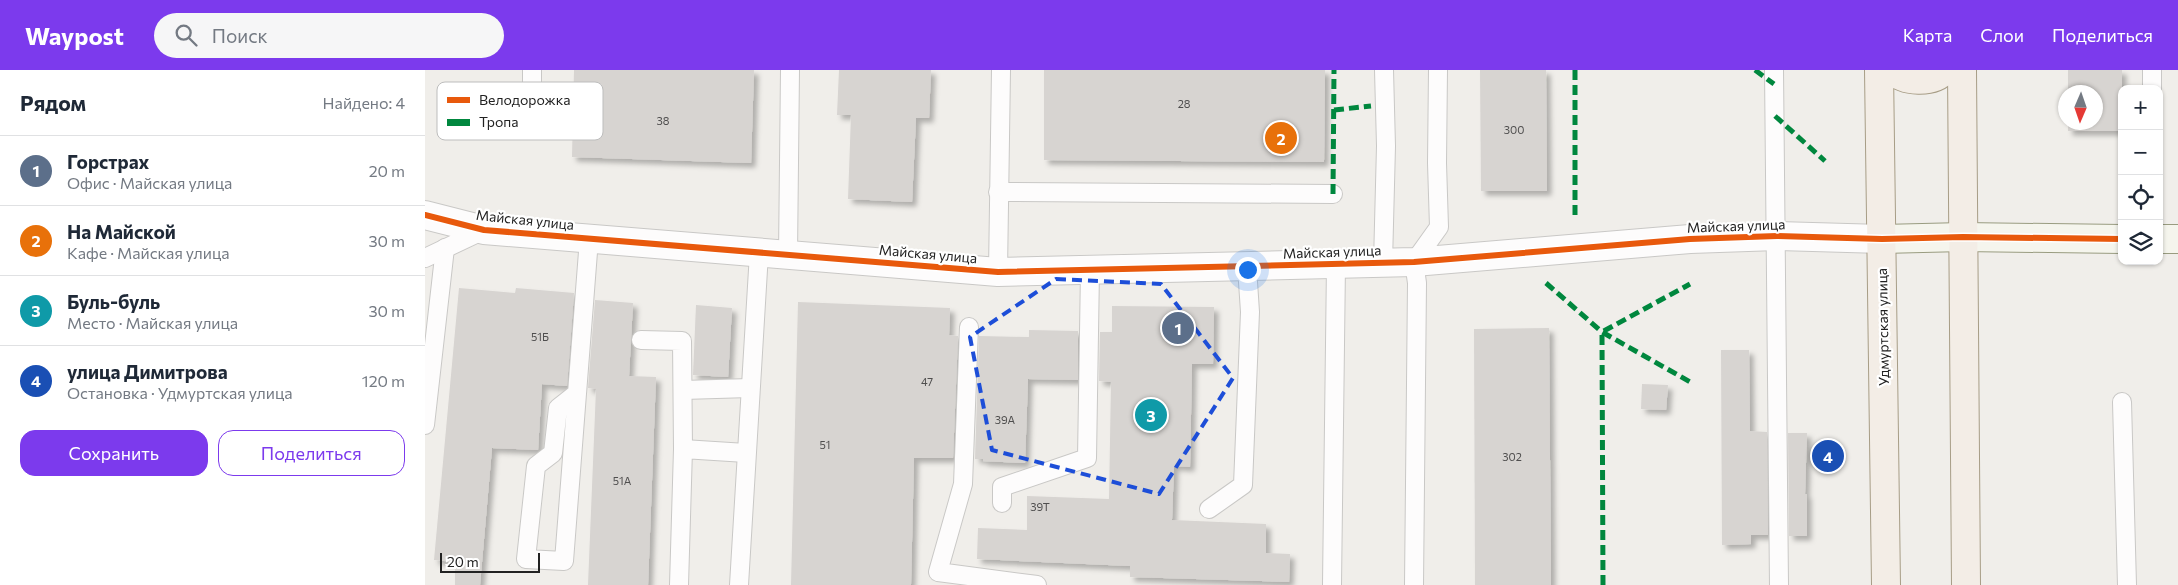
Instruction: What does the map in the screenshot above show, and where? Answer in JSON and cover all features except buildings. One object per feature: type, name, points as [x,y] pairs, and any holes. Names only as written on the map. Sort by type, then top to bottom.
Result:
[{"type":"main road","name":"Удмуртская улица","points":[[1879,70],[1886,585]]},
{"type":"main road","points":[[1892,70],[1899,77],[1920,79],[1940,76],[1945,70]]},
{"type":"main road","points":[[1961,70],[1966,585]]},
{"type":"street","name":"Майская улица","points":[[425,215],[484,230],[998,272],[1414,262],[1689,239],[1777,236],[1881,239],[1963,237],[2118,239]]},
{"type":"street","points":[[2163,239],[2178,239]]},
{"type":"lane","points":[[788,255],[790,70]]},
{"type":"lane","points":[[998,272],[1001,70]]},
{"type":"lane","points":[[1383,263],[1386,146],[1384,70]]},
{"type":"lane","points":[[1414,585],[1417,283],[1414,262],[1439,227],[1437,163],[1438,70]]},
{"type":"lane","points":[[1774,70],[1779,585]]},
{"type":"lane","points":[[2152,70],[2152,85]]},
{"type":"lane","points":[[998,192],[1333,194]]},
{"type":"lane","points":[[425,258],[484,230]]},
{"type":"lane","points":[[577,393],[558,408],[553,453],[536,466],[526,559],[564,561],[589,239]]},
{"type":"lane","points":[[425,425],[445,248]]},
{"type":"lane","points":[[739,585],[759,253]]},
{"type":"lane","points":[[1332,585],[1337,264]]},
{"type":"lane","points":[[1209,509],[1243,485],[1249,312],[1247,267]]},
{"type":"lane","points":[[1002,503],[1002,487],[1087,458],[1090,270]]},
{"type":"lane","points":[[969,327],[963,484],[938,578],[1037,585]]},
{"type":"lane","points":[[641,340],[682,341],[683,450],[679,585]]},
{"type":"lane","points":[[683,390],[750,388]]},
{"type":"lane","points":[[2122,402],[2127,585]]},
{"type":"lane","points":[[683,450],[746,453]]},
{"type":"highlighted area","points":[[1056,279],[1161,284],[1233,378],[1159,494],[992,450],[970,337]]},
{"type":"marked path","points":[[1333,194],[1334,70]]},
{"type":"marked path","points":[[1575,70],[1575,217]]},
{"type":"marked path","points":[[1755,70],[1774,84]]},
{"type":"marked path","points":[[1334,110],[1371,106]]},
{"type":"marked path","points":[[1775,116],[1825,161]]},
{"type":"marked path","points":[[1546,283],[1602,332],[1692,383]]},
{"type":"marked path","points":[[1603,585],[1602,332],[1690,284]]},
{"type":"cycle path","points":[[425,215],[484,230],[998,272],[1414,262],[1690,239],[1777,236],[1882,239],[1963,237],[2118,239]]},
{"type":"place","name":"На Майской","points":[[1281,138]]},
{"type":"place","name":"Горстрах","points":[[1178,328]]},
{"type":"place","name":"Буль-буль","points":[[1151,415]]},
{"type":"place","name":"улица Димитрова","points":[[1828,456]]}]
